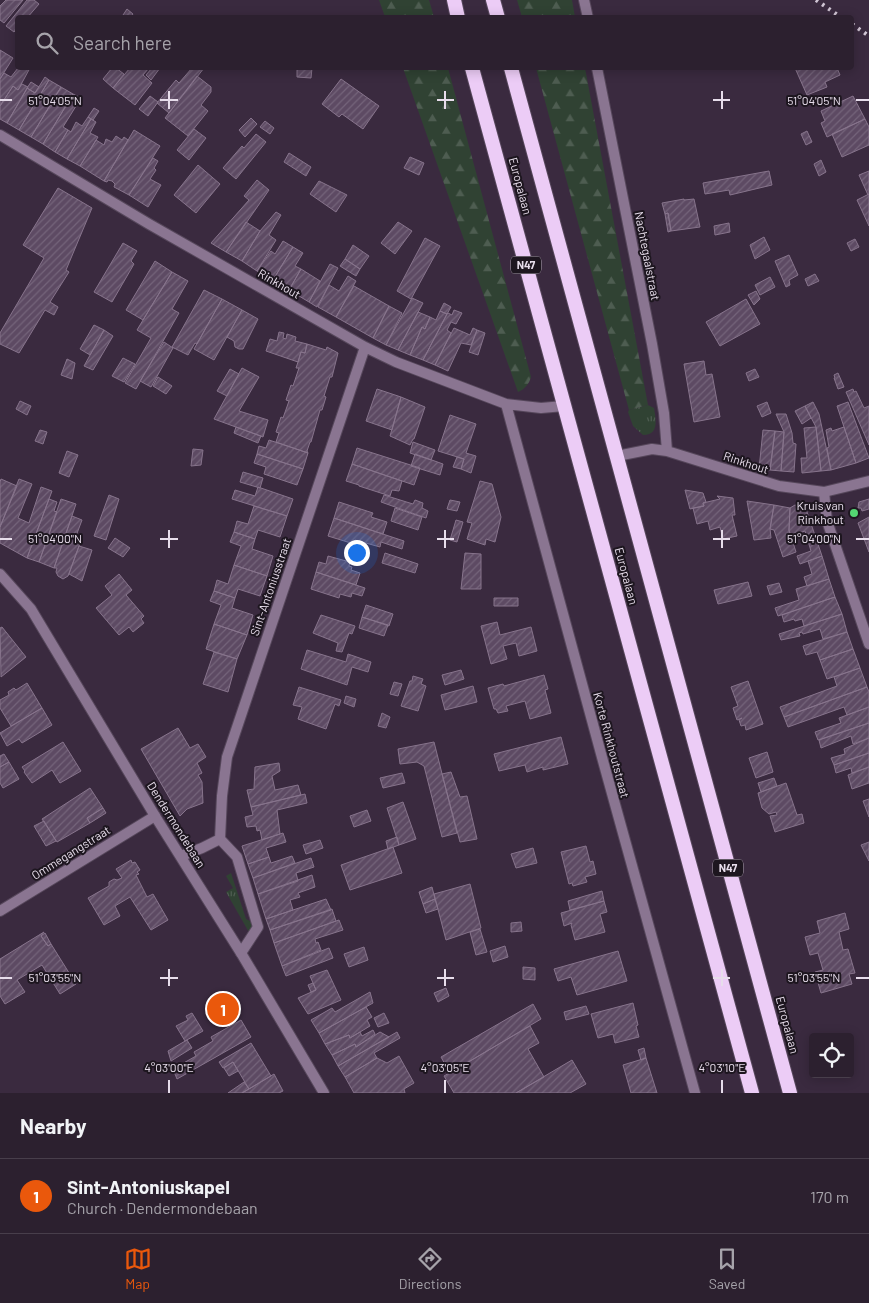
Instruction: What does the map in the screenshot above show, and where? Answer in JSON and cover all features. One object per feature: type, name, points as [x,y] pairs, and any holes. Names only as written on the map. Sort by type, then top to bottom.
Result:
[{"type":"highway","points":[[454,0],[457,15]]},
{"type":"highway","points":[[493,0],[497,15]]},
{"type":"highway","name":"Europalaan","points":[[473,70],[752,1093]]},
{"type":"highway","name":"Europalaan","points":[[512,70],[790,1093]]},
{"type":"street","points":[[584,0],[587,15]]},
{"type":"street","name":"Nachtegaalstraat","points":[[597,70],[652,344],[664,413],[667,451]]},
{"type":"street","name":"Rinkhout","points":[[0,135],[148,224],[365,347],[396,362],[506,404],[541,408],[564,406]]},
{"type":"street","name":"Sint-Antoniusstraat","points":[[220,838],[222,796],[227,757],[365,347]]},
{"type":"street","name":"Korte Rinkhoutstraat","points":[[506,404],[695,1093]]},
{"type":"street","name":"Rinkhout","points":[[617,456],[652,449],[667,451],[779,486],[824,492],[869,481]]},
{"type":"street","points":[[824,492],[827,521],[869,644]]},
{"type":"street","name":"Dendermondebaan","points":[[0,574],[31,609],[324,1093]]},
{"type":"street","name":"Ommegangstraat","points":[[0,911],[155,816]]},
{"type":"street","points":[[181,856],[202,848],[220,838],[236,857],[258,927],[241,953]]},
{"type":"green space","points":[[379,0],[429,0],[433,15],[384,15]]},
{"type":"green space","points":[[517,0],[572,0],[575,15],[521,15]]},
{"type":"green space","points":[[404,70],[449,70],[531,377],[526,386],[518,392]]},
{"type":"green space","points":[[537,70],[585,70],[648,405],[629,410]]},
{"type":"green space","points":[[648,405],[654,408],[655,426],[652,432],[643,435],[633,426],[628,412],[629,410]]},
{"type":"green space","points":[[231,873],[246,919],[254,923],[250,934],[226,892],[233,888],[226,876]]},
{"type":"building","points":[[6,0],[23,0],[4,23],[0,20],[0,6]]},
{"type":"building","points":[[27,0],[34,0],[39,4],[30,15],[15,15],[14,32],[6,26]]},
{"type":"building","points":[[127,9],[133,14],[132,15],[123,15]]},
{"type":"building","points":[[0,50],[13,58],[0,79]]},
{"type":"building","points":[[16,70],[29,70],[18,90],[13,86],[0,106],[0,79],[4,73],[11,77]]},
{"type":"building","points":[[110,70],[119,70],[124,74],[113,88],[103,79]]},
{"type":"building","points":[[128,70],[147,70],[143,75],[152,83],[135,105],[113,88]]},
{"type":"building","points":[[150,70],[158,70],[151,80],[146,75]]},
{"type":"building","points":[[190,70],[202,70],[169,113],[157,103],[176,80],[179,83]]},
{"type":"building","points":[[297,70],[312,70],[311,78],[297,77]]},
{"type":"building","points":[[796,70],[838,70],[840,75],[825,82],[827,87],[807,95]]},
{"type":"building","points":[[197,76],[211,87],[211,92],[201,105],[208,111],[188,136],[165,118]]},
{"type":"building","points":[[45,77],[49,80],[19,130],[7,123],[27,88],[35,93]]},
{"type":"building","points":[[341,79],[379,106],[363,129],[342,114],[339,117],[322,104]]},
{"type":"building","points":[[49,80],[61,87],[31,137],[19,130]]},
{"type":"building","points":[[31,82],[39,87],[35,93],[27,88]]},
{"type":"building","points":[[22,84],[28,87],[7,123],[0,119],[0,106],[13,86],[18,90]]},
{"type":"building","points":[[61,87],[73,94],[43,144],[31,137]]},
{"type":"building","points":[[73,94],[81,98],[63,127],[68,130],[55,152],[43,144]]},
{"type":"building","points":[[150,96],[158,102],[148,116],[139,109]]},
{"type":"building","points":[[853,96],[865,119],[827,137],[821,123],[825,121],[821,111]]},
{"type":"building","points":[[94,108],[99,111],[93,120],[88,117]]},
{"type":"building","points":[[88,117],[91,119],[67,159],[55,152],[68,130],[71,132],[76,122],[82,126]]},
{"type":"building","points":[[251,118],[257,124],[245,137],[239,130]]},
{"type":"building","points":[[91,119],[96,122],[90,133],[98,137],[80,166],[67,159]]},
{"type":"building","points":[[865,119],[869,127],[869,145],[842,157],[832,134]]},
{"type":"building","points":[[265,121],[274,128],[270,134],[260,127]]},
{"type":"building","points":[[194,129],[206,138],[189,160],[177,150]]},
{"type":"building","points":[[134,130],[160,146],[129,195],[114,187],[115,184],[112,181],[104,181]]},
{"type":"building","points":[[807,131],[812,142],[806,145],[801,134]]},
{"type":"building","points":[[256,134],[266,142],[236,179],[223,168],[242,146],[244,148]]},
{"type":"building","points":[[116,136],[122,140],[124,137],[128,140],[104,181],[80,166],[96,140],[104,145],[106,139],[112,142]]},
{"type":"building","points":[[289,153],[311,167],[306,176],[284,162]]},
{"type":"building","points":[[410,157],[424,163],[419,175],[404,168]]},
{"type":"building","points":[[153,158],[158,161],[154,168],[156,170],[150,179],[161,185],[148,207],[129,195]]},
{"type":"building","points":[[821,160],[826,172],[819,176],[814,164]]},
{"type":"building","points":[[198,165],[220,184],[196,213],[174,195]]},
{"type":"building","points":[[769,171],[772,185],[730,195],[729,190],[705,194],[703,183]]},
{"type":"building","points":[[869,171],[869,194],[868,195],[859,175]]},
{"type":"building","points":[[257,180],[269,190],[226,252],[211,243],[249,200],[244,196]]},
{"type":"building","points":[[319,181],[347,195],[336,212],[310,194]]},
{"type":"building","points":[[58,188],[92,208],[66,270],[69,272],[50,302],[58,307],[54,315],[45,310],[19,353],[0,344],[0,333],[44,258],[23,245]]},
{"type":"building","points":[[869,194],[869,226],[857,200]]},
{"type":"building","points":[[694,199],[700,227],[671,231],[668,213],[665,214],[662,203]]},
{"type":"building","points":[[276,212],[281,215],[269,235],[276,240],[257,271],[242,261],[260,231]]},
{"type":"building","points":[[668,213],[671,231],[668,232],[665,214]]},
{"type":"building","points":[[246,222],[260,231],[242,261],[226,252]]},
{"type":"building","points":[[398,222],[412,231],[395,254],[381,243]]},
{"type":"building","points":[[729,223],[730,232],[715,235],[714,226]]},
{"type":"building","points":[[764,237],[770,250],[755,259],[750,245]]},
{"type":"building","points":[[425,238],[440,246],[411,299],[397,291]]},
{"type":"building","points":[[855,239],[859,247],[851,251],[847,243]]},
{"type":"building","points":[[283,241],[293,247],[273,280],[257,271],[271,251],[275,254]]},
{"type":"building","points":[[123,243],[137,251],[131,261],[134,264],[112,302],[94,292]]},
{"type":"building","points":[[353,245],[369,256],[360,269],[345,259]]},
{"type":"building","points":[[293,247],[303,253],[295,266],[301,269],[289,290],[273,280]]},
{"type":"building","points":[[789,255],[798,275],[789,280],[790,285],[786,287],[775,261]]},
{"type":"building","points":[[345,259],[360,269],[356,276],[340,266]]},
{"type":"building","points":[[155,261],[172,272],[143,320],[126,310]]},
{"type":"building","points":[[330,264],[338,268],[317,307],[309,302]]},
{"type":"building","points":[[301,269],[320,281],[309,302],[289,290]]},
{"type":"building","points":[[172,272],[188,281],[172,309],[179,313],[136,389],[125,383],[151,338],[137,330]]},
{"type":"building","points":[[815,274],[819,281],[808,286],[805,279]]},
{"type":"building","points":[[348,276],[356,281],[336,317],[318,307],[329,285],[339,291]]},
{"type":"building","points":[[770,277],[775,287],[760,295],[755,285]]},
{"type":"building","points":[[354,286],[389,306],[373,338],[336,317]]},
{"type":"building","points":[[204,290],[222,299],[197,344],[195,343],[188,355],[172,347]]},
{"type":"building","points":[[756,291],[760,299],[754,305],[748,295]]},
{"type":"building","points":[[412,298],[423,303],[398,350],[386,345]]},
{"type":"building","points":[[222,299],[242,310],[214,360],[194,349]]},
{"type":"building","points":[[746,299],[760,324],[720,346],[706,322]]},
{"type":"building","points":[[444,303],[451,307],[447,314],[440,311]]},
{"type":"building","points":[[389,306],[402,313],[386,345],[373,338]]},
{"type":"building","points":[[242,310],[258,319],[243,349],[239,349],[235,347],[234,341],[227,337]]},
{"type":"building","points":[[454,310],[462,313],[456,324],[451,322],[447,330],[451,333],[435,365],[423,360],[447,314],[452,315]]},
{"type":"building","points":[[440,311],[447,314],[423,360],[410,355],[422,327],[425,329],[430,317],[436,320]]},
{"type":"building","points":[[418,312],[430,317],[425,329],[422,327],[410,355],[398,350]]},
{"type":"building","points":[[94,325],[104,330],[90,355],[80,349]]},
{"type":"building","points":[[454,328],[470,335],[473,328],[477,330],[471,345],[461,343],[448,371],[435,365]]},
{"type":"building","points":[[104,330],[113,336],[93,370],[84,366]]},
{"type":"building","points":[[477,330],[485,333],[478,355],[469,352]]},
{"type":"building","points":[[279,332],[284,333],[283,338],[286,339],[287,334],[296,337],[295,341],[307,344],[305,353],[301,352],[298,362],[266,351],[270,339],[277,341]]},
{"type":"building","points":[[164,342],[173,348],[151,387],[140,381]]},
{"type":"building","points":[[307,344],[326,350],[327,347],[338,353],[332,377],[330,377],[324,396],[326,397],[322,410],[320,410],[307,451],[308,453],[276,442],[279,433],[276,432],[289,401],[286,400],[299,368],[296,368],[301,352],[305,353]]},
{"type":"building","points":[[123,358],[135,364],[124,382],[112,376]]},
{"type":"building","points":[[67,359],[75,363],[72,379],[61,375]]},
{"type":"building","points":[[704,361],[706,375],[712,374],[720,417],[694,422],[684,364]]},
{"type":"building","points":[[242,368],[259,377],[239,411],[268,420],[263,437],[214,419]]},
{"type":"building","points":[[230,369],[239,374],[227,396],[217,391]]},
{"type":"building","points":[[755,369],[759,377],[749,381],[746,373]]},
{"type":"building","points":[[838,373],[844,387],[838,389],[834,375]]},
{"type":"building","points":[[158,377],[172,386],[166,394],[153,386]]},
{"type":"building","points":[[377,389],[401,397],[392,430],[366,421]]},
{"type":"building","points":[[853,389],[854,392],[856,391],[864,408],[869,406],[869,445],[846,392]]},
{"type":"building","points":[[401,397],[425,407],[414,439],[410,445],[390,436]]},
{"type":"building","points":[[20,401],[31,406],[27,415],[16,409]]},
{"type":"building","points":[[767,402],[771,413],[762,417],[757,406]]},
{"type":"building","points":[[813,402],[819,414],[831,470],[821,471],[816,427],[805,406]]},
{"type":"building","points":[[848,402],[869,458],[856,463],[837,406]]},
{"type":"building","points":[[805,406],[811,418],[802,424],[795,411]]},
{"type":"building","points":[[776,414],[786,414],[793,443],[796,444],[794,472],[781,471],[784,432]]},
{"type":"building","points":[[450,415],[476,424],[466,453],[476,456],[471,473],[461,469],[464,459],[438,451]]},
{"type":"building","points":[[236,427],[261,436],[258,443],[234,433]]},
{"type":"building","points":[[816,427],[821,471],[802,473],[801,458],[807,458],[804,428]]},
{"type":"building","points":[[844,427],[856,463],[831,470],[826,430],[831,428],[832,431]]},
{"type":"building","points":[[40,430],[47,432],[43,444],[35,441]]},
{"type":"building","points":[[763,430],[775,431],[770,470],[759,469]]},
{"type":"building","points":[[775,431],[784,432],[781,471],[770,470]]},
{"type":"building","points":[[269,440],[308,453],[303,469],[257,454],[259,446],[266,448]]},
{"type":"building","points":[[413,442],[435,450],[431,460],[410,453]]},
{"type":"building","points":[[357,448],[420,468],[414,485],[352,464]]},
{"type":"building","points":[[193,449],[203,450],[201,465],[191,466]]},
{"type":"building","points":[[67,451],[78,455],[69,477],[59,473]]},
{"type":"building","points":[[257,454],[303,469],[297,485],[264,474],[266,467],[254,463]]},
{"type":"building","points":[[415,454],[443,464],[440,475],[411,466]]},
{"type":"building","points":[[457,457],[464,459],[461,469],[453,467]]},
{"type":"building","points":[[352,464],[402,481],[399,491],[392,490],[390,496],[346,481]]},
{"type":"building","points":[[243,472],[263,478],[260,488],[240,482]]},
{"type":"building","points":[[1,479],[17,486],[0,527],[0,482]]},
{"type":"building","points":[[19,479],[32,484],[18,518],[29,523],[41,487],[52,491],[27,558],[0,543],[0,527]]},
{"type":"building","points":[[480,481],[492,484],[501,517],[495,542],[486,539],[485,545],[467,539],[472,523],[467,522]]},
{"type":"building","points":[[258,487],[293,499],[287,516],[232,499],[235,490],[255,496]]},
{"type":"building","points":[[685,490],[703,493],[706,502],[703,503],[704,506],[690,509]]},
{"type":"building","points":[[109,495],[119,499],[106,540],[94,536]]},
{"type":"building","points":[[384,495],[413,504],[415,500],[423,503],[422,508],[428,511],[426,518],[381,502]]},
{"type":"building","points":[[717,496],[733,498],[735,515],[732,515],[737,536],[723,539],[720,527],[710,530],[708,521],[697,524],[693,508],[704,506],[703,503],[720,499]]},
{"type":"building","points":[[49,499],[57,502],[54,511],[57,512],[39,562],[27,558]]},
{"type":"building","points":[[61,499],[76,504],[54,568],[39,562]]},
{"type":"building","points":[[869,499],[869,509],[862,511],[861,508],[858,508],[859,502]]},
{"type":"building","points":[[450,500],[460,502],[457,511],[447,509]]},
{"type":"building","points":[[747,501],[774,505],[770,529],[771,538],[754,540]]},
{"type":"building","points":[[339,502],[373,513],[371,517],[387,522],[383,534],[334,518]]},
{"type":"building","points":[[774,505],[790,508],[789,530],[796,552],[783,557],[774,530],[770,529]]},
{"type":"building","points":[[795,505],[801,508],[805,506],[822,556],[800,564],[797,556],[811,551],[805,531],[790,536],[790,508]]},
{"type":"building","points":[[254,506],[287,516],[280,537],[258,530],[255,539],[234,532],[237,521],[248,524]]},
{"type":"building","points":[[395,508],[422,517],[418,530],[391,521]]},
{"type":"building","points":[[72,516],[82,520],[76,536],[82,538],[68,576],[63,579],[58,576],[57,568],[54,568]]},
{"type":"building","points":[[869,517],[869,552],[858,523]]},
{"type":"building","points":[[334,518],[404,541],[402,549],[381,542],[380,547],[355,540],[354,544],[328,536]]},
{"type":"building","points":[[456,520],[463,522],[457,542],[450,540]]},
{"type":"building","points":[[234,532],[255,539],[252,549],[273,556],[267,576],[234,565],[241,546],[230,542]]},
{"type":"building","points":[[115,538],[130,548],[123,557],[108,548]]},
{"type":"building","points":[[79,546],[92,550],[82,581],[69,574]]},
{"type":"building","points":[[385,553],[418,564],[415,573],[382,563]]},
{"type":"building","points":[[465,553],[481,554],[481,589],[461,589]]},
{"type":"building","points":[[328,556],[350,562],[351,570],[360,573],[356,585],[316,572],[319,562],[326,564]]},
{"type":"building","points":[[822,556],[829,579],[807,586],[804,577],[812,574],[808,561]]},
{"type":"building","points":[[234,565],[267,576],[260,596],[238,589],[235,598],[214,591],[217,580],[228,584]]},
{"type":"building","points":[[316,572],[365,588],[362,596],[352,593],[351,597],[340,594],[339,598],[311,589]]},
{"type":"building","points":[[119,574],[132,590],[126,595],[144,616],[141,619],[144,623],[133,632],[129,627],[119,635],[96,608],[112,595],[105,586]]},
{"type":"building","points":[[829,579],[835,597],[778,616],[775,608],[799,600],[796,589]]},
{"type":"building","points":[[748,582],[752,596],[718,604],[714,590]]},
{"type":"building","points":[[779,583],[782,592],[770,595],[767,586]]},
{"type":"building","points":[[214,591],[235,598],[232,608],[253,615],[247,635],[214,624],[221,605],[210,601]]},
{"type":"building","points":[[835,597],[842,614],[804,626],[802,619],[784,622],[782,615]]},
{"type":"building","points":[[494,598],[518,598],[518,606],[494,606]]},
{"type":"building","points":[[366,605],[393,614],[389,626],[362,617]]},
{"type":"building","points":[[842,614],[847,632],[823,639],[820,629],[803,634],[802,632],[799,633],[800,636],[781,640],[779,634]]},
{"type":"building","points":[[321,615],[355,626],[352,634],[349,633],[342,652],[336,651],[338,643],[313,633]]},
{"type":"building","points":[[362,617],[388,625],[384,636],[359,628]]},
{"type":"building","points":[[497,622],[500,635],[531,627],[537,651],[519,656],[516,643],[503,646],[507,659],[491,664],[481,626]]},
{"type":"building","points":[[214,624],[247,635],[237,659],[206,649]]},
{"type":"building","points":[[2,627],[26,657],[1,677],[0,628]]},
{"type":"building","points":[[847,632],[853,649],[820,660],[817,652],[806,655],[803,646]]},
{"type":"building","points":[[853,649],[860,668],[827,679],[820,660]]},
{"type":"building","points":[[307,650],[346,662],[348,654],[371,662],[368,672],[352,667],[347,685],[301,669]]},
{"type":"building","points":[[214,652],[237,659],[228,692],[203,684]]},
{"type":"building","points":[[860,668],[867,687],[784,717],[780,707],[837,686],[834,677]]},
{"type":"building","points":[[461,670],[464,679],[445,685],[442,675]]},
{"type":"building","points":[[544,675],[548,689],[545,690],[551,713],[530,719],[525,701],[506,706],[508,711],[498,713],[494,709],[488,688],[503,684],[504,686]]},
{"type":"building","points":[[413,676],[423,679],[421,684],[426,686],[418,711],[401,706]]},
{"type":"building","points":[[748,681],[763,724],[746,730],[745,725],[741,726],[739,720],[742,718],[737,720],[733,708],[738,706],[731,687]]},
{"type":"building","points":[[394,682],[402,684],[398,696],[390,694]]},
{"type":"building","points":[[27,683],[42,708],[11,726],[0,708],[0,700],[9,695],[8,692],[14,688],[16,690]]},
{"type":"building","points":[[473,686],[477,702],[445,710],[441,695]]},
{"type":"building","points":[[299,687],[341,700],[339,706],[335,704],[326,729],[298,719],[302,707],[293,705]]},
{"type":"building","points":[[867,687],[869,707],[847,715],[844,707],[788,727],[784,717]]},
{"type":"building","points":[[346,696],[356,699],[354,707],[344,703]]},
{"type":"building","points":[[869,707],[869,723],[818,740],[815,732],[841,723],[839,718]]},
{"type":"building","points":[[42,708],[52,725],[22,743],[19,739],[7,746],[0,733]]},
{"type":"building","points":[[382,713],[390,717],[386,728],[378,726]]},
{"type":"building","points":[[869,723],[869,738],[853,744],[851,736],[821,748],[819,740]]},
{"type":"building","points":[[178,728],[190,748],[198,744],[206,757],[197,763],[202,773],[198,775],[202,782],[203,803],[187,809],[180,816],[141,749]]},
{"type":"building","points":[[561,737],[568,764],[543,770],[543,767],[527,772],[525,765],[499,771],[494,754]]},
{"type":"building","points":[[869,738],[869,753],[834,765],[831,758],[845,754],[844,749]]},
{"type":"building","points":[[63,742],[81,771],[60,783],[52,770],[32,783],[22,767]]},
{"type":"building","points":[[434,742],[457,833],[442,837],[424,766],[417,762],[400,764],[398,749]]},
{"type":"building","points":[[767,752],[773,772],[756,778],[749,758]]},
{"type":"building","points":[[869,753],[869,767],[852,773],[851,768],[836,773],[834,765]]},
{"type":"building","points":[[4,754],[9,762],[0,767],[0,756]]},
{"type":"building","points":[[9,762],[19,779],[3,788],[0,783],[0,767]]},
{"type":"building","points":[[279,763],[280,771],[272,776],[275,790],[298,785],[301,795],[251,807],[247,790],[254,789],[255,767]]},
{"type":"building","points":[[869,767],[869,783],[852,789],[848,775]]},
{"type":"building","points":[[451,772],[460,797],[467,796],[477,839],[460,842],[442,774]]},
{"type":"building","points":[[402,773],[405,783],[383,788],[380,778]]},
{"type":"building","points":[[774,778],[777,786],[761,792],[758,783]]},
{"type":"building","points":[[786,783],[797,815],[802,814],[804,823],[775,832],[770,816],[777,815],[776,812],[769,814],[762,808],[758,793]]},
{"type":"building","points":[[90,788],[103,808],[87,818],[90,823],[57,842],[42,819]]},
{"type":"building","points":[[305,794],[307,803],[277,810],[280,834],[262,840],[260,830],[257,831],[256,826],[247,827],[245,817],[253,815],[251,807]]},
{"type":"building","points":[[869,799],[869,817],[863,801]]},
{"type":"building","points":[[403,802],[416,839],[399,845],[387,808]]},
{"type":"building","points":[[103,808],[106,813],[90,823],[87,818]]},
{"type":"building","points":[[367,810],[371,821],[354,827],[350,816]]},
{"type":"building","points":[[44,821],[56,841],[46,846],[34,826]]},
{"type":"building","points":[[283,833],[286,842],[266,848],[269,857],[248,864],[242,846]]},
{"type":"building","points":[[397,837],[399,845],[388,849],[386,841]]},
{"type":"building","points":[[320,840],[323,848],[306,854],[303,845]]},
{"type":"building","points":[[869,842],[869,861],[861,845]]},
{"type":"building","points":[[586,846],[590,862],[593,861],[596,874],[585,877],[587,882],[573,886],[572,883],[569,884],[561,852]]},
{"type":"building","points":[[393,847],[402,873],[350,890],[341,865]]},
{"type":"building","points":[[533,848],[537,863],[516,868],[511,854]]},
{"type":"building","points":[[292,856],[295,863],[253,878],[248,864],[269,857],[271,863]]},
{"type":"building","points":[[311,858],[314,867],[296,873],[298,881],[258,894],[253,878]]},
{"type":"building","points":[[131,860],[132,863],[135,862],[140,870],[137,872],[139,874],[136,875],[147,897],[153,894],[168,920],[151,930],[130,897],[115,906],[120,916],[104,925],[88,898],[109,886],[109,882],[114,879],[122,878],[116,869]]},
{"type":"building","points":[[312,875],[315,887],[298,893],[300,897],[290,900],[293,910],[266,919],[258,894]]},
{"type":"building","points":[[470,884],[481,928],[446,940],[434,894]]},
{"type":"building","points":[[432,887],[435,899],[423,904],[419,892]]},
{"type":"building","points":[[602,891],[604,901],[570,910],[568,901]]},
{"type":"building","points":[[326,899],[331,910],[270,930],[266,919]]},
{"type":"building","points":[[435,899],[438,909],[426,913],[423,904]]},
{"type":"building","points":[[604,901],[607,912],[600,914],[605,932],[575,940],[572,923],[564,926],[561,913]]},
{"type":"building","points":[[332,909],[336,921],[274,943],[270,930]]},
{"type":"building","points":[[845,913],[849,929],[839,932],[843,950],[848,949],[855,973],[849,974],[852,984],[821,993],[815,972],[823,970],[818,953],[810,955],[805,937],[820,933],[817,921]]},
{"type":"building","points":[[339,920],[343,930],[315,939],[321,950],[282,966],[274,943]]},
{"type":"building","points":[[521,922],[522,931],[511,932],[511,923]]},
{"type":"building","points":[[480,929],[487,952],[476,955],[470,932]]},
{"type":"building","points":[[44,932],[41,936],[48,946],[51,944],[76,984],[60,994],[42,965],[17,980],[25,992],[5,1004],[0,996],[0,959]]},
{"type":"building","points":[[45,933],[51,944],[48,946],[41,936]]},
{"type":"building","points":[[505,946],[508,957],[493,962],[490,951]]},
{"type":"building","points":[[364,947],[368,960],[349,967],[344,954]]},
{"type":"building","points":[[329,948],[333,958],[286,976],[282,966]]},
{"type":"building","points":[[618,951],[627,981],[577,995],[571,977],[558,981],[554,969]]},
{"type":"building","points":[[523,967],[535,968],[535,980],[523,979]]},
{"type":"building","points":[[327,970],[341,1000],[308,1014],[298,998],[316,990],[310,976]]},
{"type":"building","points":[[313,983],[316,990],[311,992],[308,985]]},
{"type":"building","points":[[446,988],[449,996],[438,1002],[434,993]]},
{"type":"building","points":[[370,992],[373,1003],[319,1033],[311,1020],[332,1008],[335,1012]]},
{"type":"building","points":[[633,1003],[639,1037],[615,1043],[613,1034],[598,1038],[591,1014]]},
{"type":"building","points":[[224,1004],[228,1011],[222,1015],[218,1007]]},
{"type":"building","points":[[533,1004],[541,1019],[450,1073],[441,1057]]},
{"type":"building","points":[[586,1006],[589,1014],[566,1020],[564,1012]]},
{"type":"building","points":[[366,1007],[372,1017],[367,1020],[370,1026],[350,1038],[349,1035],[325,1044],[319,1033]]},
{"type":"building","points":[[192,1013],[203,1031],[185,1041],[176,1026],[188,1020],[186,1016]]},
{"type":"building","points":[[384,1013],[389,1023],[378,1027],[374,1018]]},
{"type":"building","points":[[241,1020],[251,1037],[177,1079],[173,1069],[196,1056],[194,1052],[213,1041],[211,1037]]},
{"type":"building","points":[[530,1026],[539,1043],[528,1049],[544,1077],[516,1093],[454,1093],[444,1076]]},
{"type":"building","points":[[373,1030],[375,1034],[356,1047],[355,1044],[332,1055],[325,1044],[349,1035],[350,1038],[360,1032],[362,1036]]},
{"type":"building","points":[[380,1032],[389,1037],[338,1066],[332,1055],[355,1044],[356,1047]]},
{"type":"building","points":[[397,1032],[400,1038],[374,1053],[377,1058],[345,1077],[338,1066]]},
{"type":"building","points":[[187,1040],[192,1048],[171,1061],[168,1051]]},
{"type":"building","points":[[251,1043],[271,1076],[249,1089],[233,1062],[223,1068],[219,1062]]},
{"type":"building","points":[[644,1048],[646,1058],[641,1060],[638,1050]]},
{"type":"building","points":[[399,1056],[414,1083],[404,1089],[405,1093],[354,1093],[345,1077],[377,1058],[387,1063]]},
{"type":"building","points":[[646,1058],[657,1093],[631,1093],[623,1065]]},
{"type":"building","points":[[572,1060],[586,1084],[570,1093],[516,1093]]},
{"type":"building","points":[[233,1062],[238,1071],[229,1076],[224,1068]]},
{"type":"building","points":[[274,1074],[283,1091],[279,1093],[242,1093]]},
{"type":"building","points":[[244,1082],[249,1089],[242,1093],[228,1093]]},
{"type":"railway","points":[[816,0],[838,15]]},
{"type":"railway","points":[[854,25],[869,36]]},
{"type":"place","name":"Kruis van Rinkhout","points":[[854,513]]},
{"type":"place","name":"Sint-Antoniuskapel","points":[[223,1009]]}]
